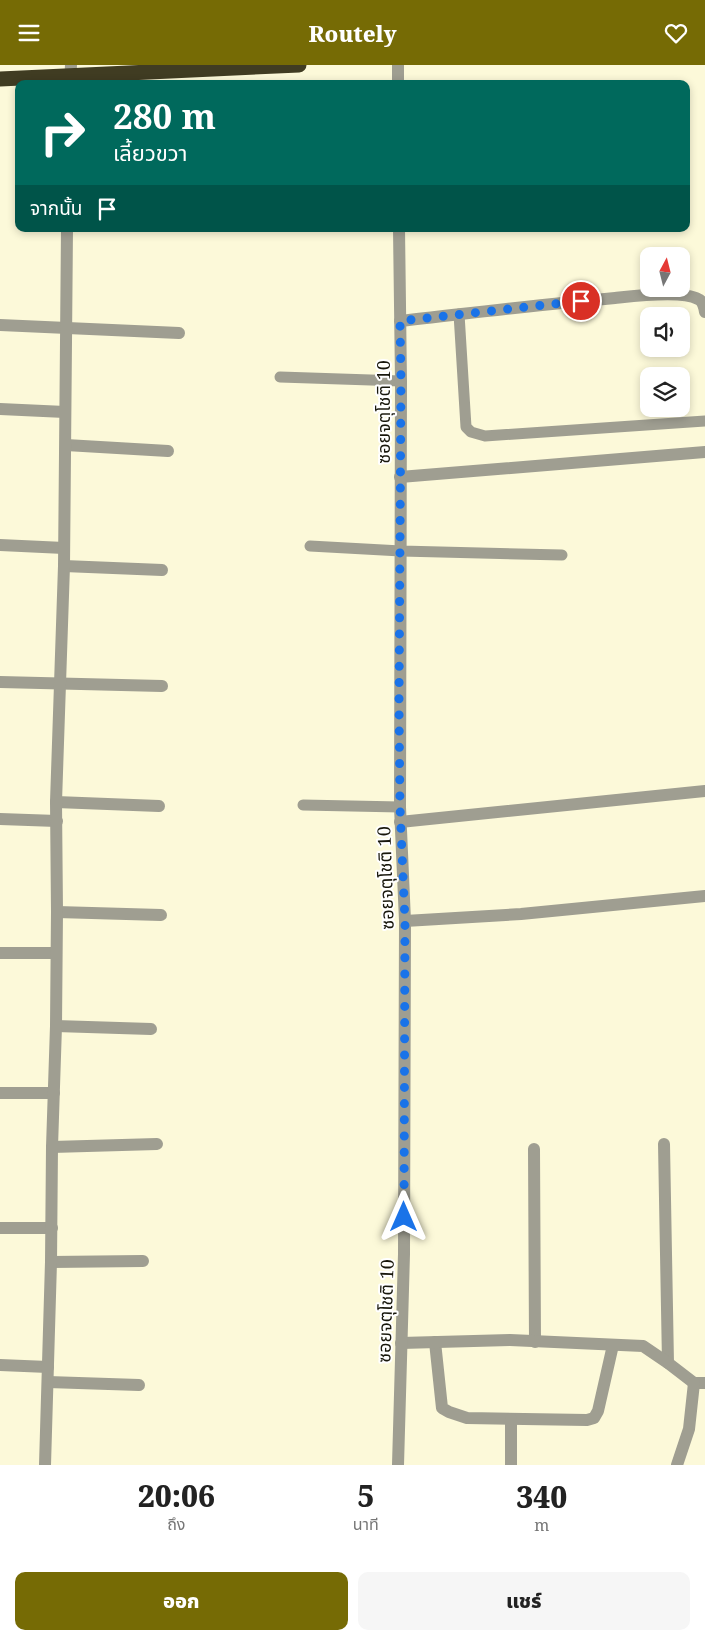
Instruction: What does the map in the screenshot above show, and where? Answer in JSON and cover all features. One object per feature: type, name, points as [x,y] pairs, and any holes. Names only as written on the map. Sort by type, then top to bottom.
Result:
[{"type":"highway","points":[[0,79],[299,65]]},
{"type":"street","points":[[70,80],[71,65]]},
{"type":"street","points":[[398,65],[398,80]]},
{"type":"street","points":[[45,1465],[56,1027],[56,802],[64,566],[67,232]]},
{"type":"street","name":"ซอยจตุโชติ 10","points":[[398,1465],[404,1254],[405,921],[400,822],[401,381],[399,232]]},
{"type":"street","points":[[400,321],[562,302],[657,294],[698,298],[702,302],[705,312]]},
{"type":"street","points":[[0,325],[179,333]]},
{"type":"street","points":[[0,409],[64,412]]},
{"type":"street","points":[[66,445],[168,451]]},
{"type":"street","points":[[400,477],[705,452]]},
{"type":"street","points":[[0,545],[64,548]]},
{"type":"street","points":[[64,566],[162,570]]},
{"type":"street","points":[[0,682],[162,687]]},
{"type":"street","points":[[400,822],[705,791]]},
{"type":"street","points":[[56,802],[159,806]]},
{"type":"street","points":[[0,819],[56,821]]},
{"type":"street","points":[[405,921],[521,914],[705,896]]},
{"type":"street","points":[[57,912],[161,915]]},
{"type":"street","points":[[0,953],[56,953]]},
{"type":"street","points":[[56,1027],[151,1029]]},
{"type":"street","points":[[0,1093],[54,1093]]},
{"type":"street","points":[[52,1147],[157,1144]]},
{"type":"street","points":[[664,1144],[668,1363]]},
{"type":"street","points":[[534,1149],[535,1342]]},
{"type":"street","points":[[0,1228],[52,1228]]},
{"type":"street","points":[[51,1262],[144,1261]]},
{"type":"street","points":[[401,1343],[510,1340],[643,1346],[700,1383],[689,1429],[677,1465]]},
{"type":"street","points":[[435,1342],[442,1408],[467,1418],[511,1419],[587,1420],[594,1418],[598,1411],[613,1345]]},
{"type":"street","points":[[0,1365],[48,1367]]},
{"type":"street","points":[[48,1382],[139,1385]]},
{"type":"street","points":[[511,1419],[511,1465]]},
{"type":"lane","points":[[459,314],[466,427],[471,432],[485,436],[705,421]]},
{"type":"lane","points":[[280,377],[401,381]]},
{"type":"lane","points":[[310,546],[400,551],[562,555]]},
{"type":"lane","points":[[303,805],[400,807]]},
{"type":"route","points":[[404,1217],[405,921],[400,807],[399,705],[400,321],[581,301]]}]
